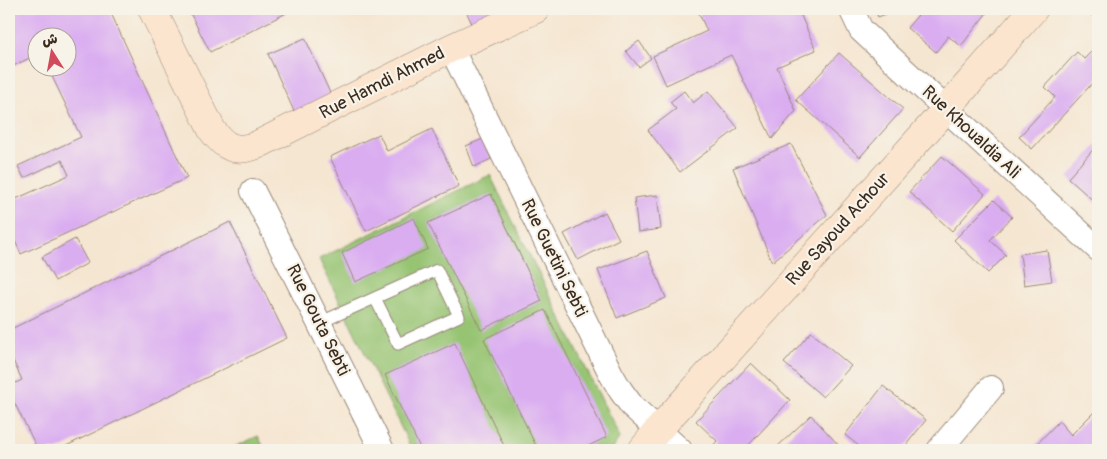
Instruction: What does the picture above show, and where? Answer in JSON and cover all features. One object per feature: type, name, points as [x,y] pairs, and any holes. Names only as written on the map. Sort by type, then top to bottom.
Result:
[{"type":"main road","name":"Rue Hamdi Ahmed","points":[[152,9],[212,130],[218,139],[227,146],[237,149],[248,149],[257,146],[451,48],[536,9]]},
{"type":"main road","name":"Rue Sayoud Achour","points":[[650,440],[1034,9]]},
{"type":"street","name":"Rue Khoualdia Ali","points":[[851,9],[861,30],[1098,249]]},
{"type":"street","name":"Rue Guetini Sebti","points":[[451,48],[611,374],[632,406],[650,440],[680,450]]},
{"type":"street","name":"Rue Gouta Sebti","points":[[253,191],[382,450]]},
{"type":"street","points":[[939,450],[991,388]]},
{"type":"lane","points":[[319,323],[437,270],[459,316],[398,344],[375,298]]},
{"type":"green space","points":[[490,175],[620,437],[611,450],[412,450],[319,259]]},
{"type":"green space","points":[[258,436],[265,450],[228,450]]},
{"type":"building","points":[[9,9],[109,9],[187,178],[21,254],[9,228],[9,202],[69,175],[62,160],[24,178],[18,166],[81,137],[53,78],[78,78],[78,28],[28,28],[28,59],[9,68]]},
{"type":"building","points":[[188,9],[294,9],[210,52]]},
{"type":"building","points":[[465,9],[523,9],[476,32]]},
{"type":"building","points":[[697,9],[798,9],[816,50],[777,67],[796,111],[772,139],[731,55],[666,85],[653,56],[707,31]]},
{"type":"building","points":[[875,9],[899,9],[878,17]]},
{"type":"building","points":[[923,9],[989,10],[961,46],[948,36],[936,52],[907,28]]},
{"type":"building","points":[[1085,9],[1098,9],[1098,21]]},
{"type":"building","points":[[305,38],[335,104],[298,120],[268,54]]},
{"type":"building","points":[[639,41],[651,58],[639,67],[626,51]]},
{"type":"building","points":[[1098,45],[1098,77],[1032,149],[1019,137],[1055,97],[1045,87],[1077,52],[1084,59]]},
{"type":"building","points":[[839,53],[903,109],[860,157],[796,100]]},
{"type":"building","points":[[684,91],[693,103],[708,91],[738,128],[680,172],[648,130],[676,109],[670,102]]},
{"type":"building","points":[[432,129],[459,186],[366,231],[330,157],[379,134],[387,151]]},
{"type":"building","points":[[483,139],[491,159],[474,167],[466,146]]},
{"type":"building","points":[[791,144],[827,215],[772,262],[733,168]]},
{"type":"building","points":[[1098,144],[1098,205],[1068,178]]},
{"type":"building","points":[[942,156],[985,194],[952,231],[909,192]]},
{"type":"building","points":[[491,194],[542,301],[481,330],[428,223]]},
{"type":"building","points":[[657,195],[661,229],[638,232],[634,198]]},
{"type":"building","points":[[994,200],[1012,217],[990,240],[1006,255],[988,273],[954,240]]},
{"type":"building","points":[[605,212],[619,239],[578,260],[564,234]]},
{"type":"building","points":[[414,218],[428,249],[355,282],[342,253]]},
{"type":"building","points":[[230,222],[287,338],[58,450],[38,450],[9,392],[9,386],[22,380],[9,352],[9,330]]},
{"type":"building","points":[[75,239],[88,263],[55,281],[42,257]]},
{"type":"building","points":[[1047,250],[1052,281],[1024,285],[1020,254]]},
{"type":"building","points":[[647,251],[666,298],[617,318],[598,270]]},
{"type":"building","points":[[545,310],[607,437],[580,450],[538,450],[484,339]]},
{"type":"building","points":[[811,332],[851,366],[823,397],[784,363]]},
{"type":"building","points":[[455,343],[506,450],[421,450],[385,375]]},
{"type":"building","points":[[751,363],[790,400],[747,447],[751,450],[714,450],[711,448],[717,441],[696,421]]},
{"type":"building","points":[[883,386],[926,420],[902,450],[864,450],[845,435]]},
{"type":"building","points":[[1098,408],[1098,450],[1087,450],[1081,445],[1076,450],[1031,450],[1059,421],[1071,435]]},
{"type":"building","points":[[811,415],[843,450],[780,450],[777,447]]}]
